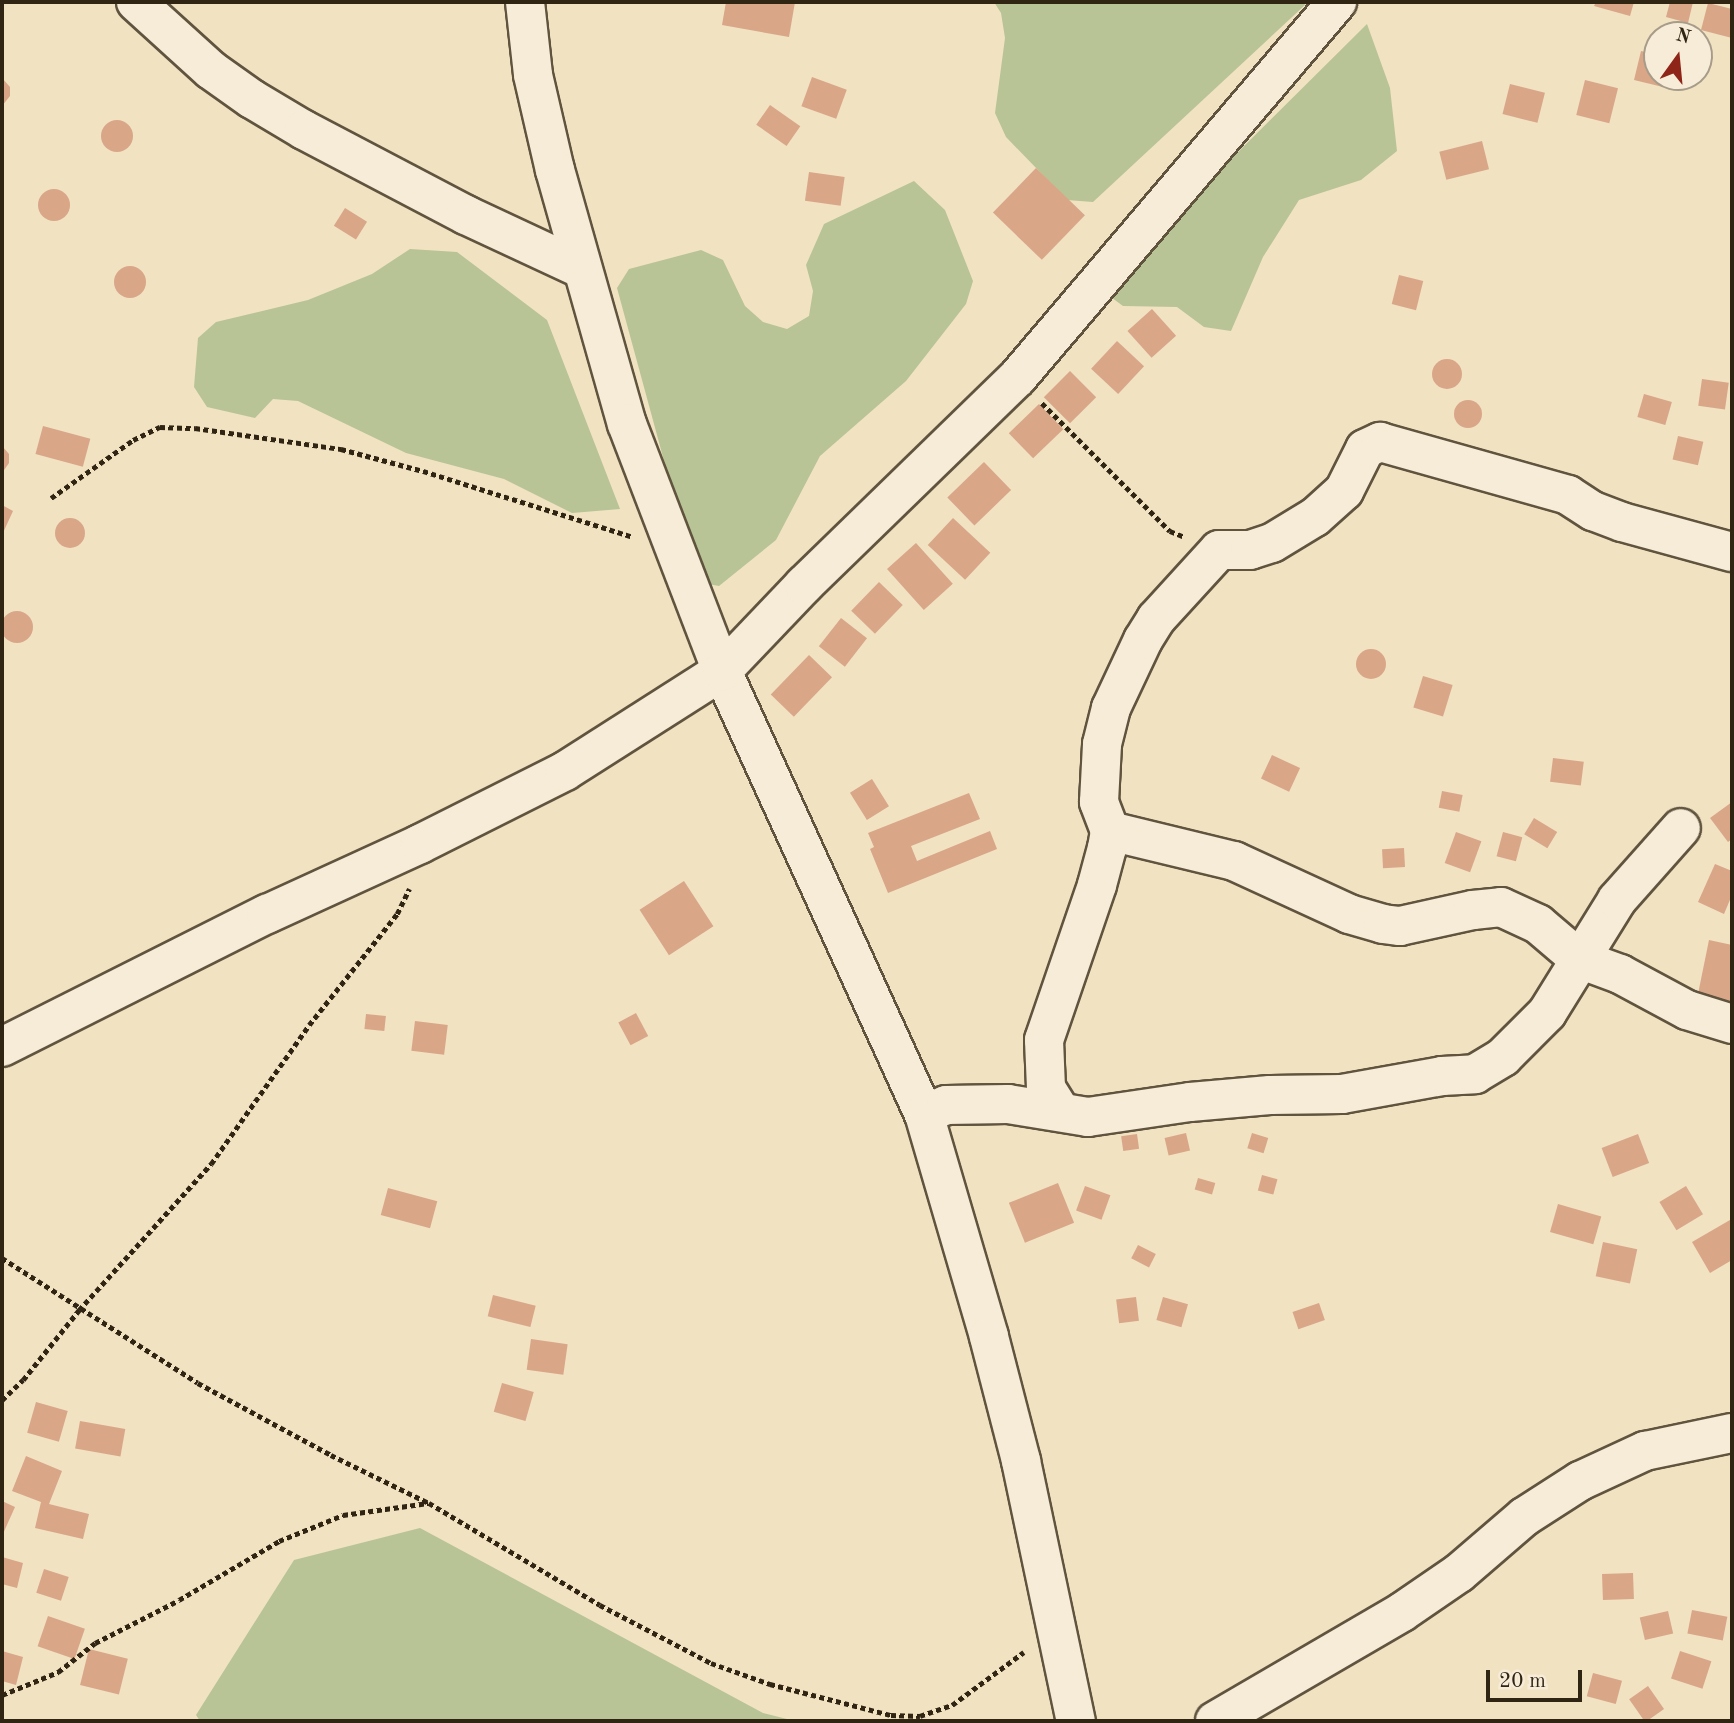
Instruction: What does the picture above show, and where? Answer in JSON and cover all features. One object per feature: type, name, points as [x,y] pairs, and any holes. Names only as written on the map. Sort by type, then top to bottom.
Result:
[{"type":"street","points":[[136,2],[211,70],[273,111],[466,215],[582,269]]},
{"type":"street","points":[[525,2],[533,75],[582,269],[627,424],[722,671],[924,1114],[989,1337],[1021,1461],[1054,1630],[1076,1721]]},
{"type":"street","points":[[2,1047],[267,914],[420,844],[565,771],[722,671],[804,585],[1017,377],[1337,2]]},
{"type":"street","points":[[1061,1112],[1046,1088],[1044,1040],[1097,885],[1110,831],[1098,802],[1102,744],[1111,708],[1143,640],[1156,619],[1219,550],[1250,550],[1272,543],[1315,517],[1344,491],[1365,449],[1380,442],[1568,495],[1592,511],[1622,522],[1732,552]]},
{"type":"street","points":[[924,1114],[946,1105],[1007,1104],[1088,1116],[1190,1102],[1270,1095],[1342,1094],[1442,1076],[1475,1074],[1503,1057],[1528,1035],[1547,1013],[1617,901],[1681,828]]},
{"type":"street","points":[[1110,831],[1234,861],[1313,899],[1383,924],[1400,926],[1473,910],[1501,907],[1538,925],[1579,959],[1620,974],[1687,1010],[1732,1024]]},
{"type":"street","points":[[1215,1721],[1402,1612],[1459,1573],[1524,1517],[1580,1481],[1645,1451],[1732,1433]]},
{"type":"path","points":[[1017,377],[1170,531],[1219,550]]},
{"type":"path","points":[[51,498],[133,440],[160,427],[195,428],[245,433],[365,455],[674,550]]},
{"type":"path","points":[[2,1399],[23,1381],[79,1310],[211,1164],[309,1025],[397,914],[412,882],[420,844]]},
{"type":"path","points":[[2,1258],[79,1310],[198,1383],[331,1455],[429,1503],[600,1605],[711,1663],[770,1684],[891,1715],[920,1716],[952,1704],[1054,1630]]},
{"type":"path","points":[[2,1695],[58,1672],[95,1643],[179,1600],[279,1541],[343,1515],[429,1503]]},
{"type":"green space","points":[[994,2],[1304,2],[1305,5],[1093,202],[1067,200],[1006,137],[995,113],[1005,38],[1001,13]]},
{"type":"green space","points":[[1367,24],[1390,88],[1397,151],[1361,180],[1299,200],[1263,257],[1231,331],[1204,327],[1177,307],[1123,306],[1100,289]]},
{"type":"green space","points":[[914,181],[945,210],[973,281],[966,304],[906,381],[820,456],[776,540],[719,586],[697,582],[617,288],[629,269],[701,250],[723,260],[745,306],[763,322],[787,329],[809,316],[813,291],[806,265],[824,224]]},
{"type":"green space","points":[[410,249],[457,252],[547,320],[620,509],[572,513],[504,479],[406,453],[298,401],[273,399],[255,418],[207,407],[194,387],[198,338],[216,322],[308,300],[372,274]]},
{"type":"green space","points":[[420,1528],[763,1713],[795,1721],[200,1721],[196,1715],[294,1560]]},
{"type":"building","points":[[726,2],[795,2],[789,37],[722,25]]},
{"type":"building","points":[[1596,2],[1634,2],[1630,16],[1594,6]]},
{"type":"building","points":[[1670,2],[1693,2],[1688,21],[1666,17]]},
{"type":"building","points":[[1708,3],[1732,9],[1732,38],[1713,33],[1713,21],[1703,21]]},
{"type":"building","points":[[1641,51],[1643,52],[1643,82],[1634,80]]},
{"type":"building","points":[[812,77],[847,90],[836,119],[801,106]]},
{"type":"building","points":[[2,78],[10,87],[10,96],[2,106]]},
{"type":"building","points":[[1585,80],[1618,88],[1609,123],[1576,115]]},
{"type":"building","points":[[1510,84],[1545,93],[1537,123],[1503,114]]},
{"type":"building","points":[[770,105],[800,126],[787,146],[756,125]]},
{"type":"building","points":[[117,120],[128,125],[133,136],[128,147],[117,152],[106,147],[101,136],[106,125]]},
{"type":"building","points":[[1482,141],[1489,169],[1446,180],[1439,152]]},
{"type":"building","points":[[1036,168],[1085,215],[1042,260],[993,213]]},
{"type":"building","points":[[809,172],[845,177],[841,206],[805,201]]},
{"type":"building","points":[[54,189],[66,193],[70,205],[66,217],[54,221],[42,217],[38,205],[42,193]]},
{"type":"building","points":[[345,208],[367,222],[356,240],[334,226]]},
{"type":"building","points":[[130,266],[141,271],[146,282],[141,293],[130,298],[119,293],[114,282],[119,271]]},
{"type":"building","points":[[1399,275],[1423,281],[1416,310],[1392,304]]},
{"type":"building","points":[[1152,309],[1176,336],[1152,358],[1127,331]]},
{"type":"building","points":[[1117,341],[1144,366],[1118,394],[1091,369]]},
{"type":"building","points":[[1447,359],[1457,364],[1462,374],[1457,384],[1447,389],[1437,384],[1432,374],[1437,364]]},
{"type":"building","points":[[1070,371],[1096,397],[1070,423],[1044,397]]},
{"type":"building","points":[[1702,379],[1729,383],[1725,409],[1698,406]]},
{"type":"building","points":[[1644,394],[1672,402],[1665,425],[1637,417]]},
{"type":"building","points":[[1468,400],[1478,404],[1482,414],[1478,424],[1468,428],[1458,424],[1454,414],[1458,404]]},
{"type":"building","points":[[1039,404],[1063,429],[1033,458],[1009,433]]},
{"type":"building","points":[[43,426],[90,439],[83,467],[35,454]]},
{"type":"building","points":[[1678,436],[1703,442],[1698,465],[1673,459]]},
{"type":"building","points":[[2,446],[9,454],[9,463],[2,473]]},
{"type":"building","points":[[984,462],[1011,490],[974,525],[947,497]]},
{"type":"building","points":[[2,505],[13,511],[2,535]]},
{"type":"building","points":[[70,518],[80,523],[85,533],[80,543],[70,548],[60,543],[55,533],[60,523]]},
{"type":"building","points":[[953,518],[990,553],[965,580],[928,545]]},
{"type":"building","points":[[916,543],[953,584],[924,610],[887,569]]},
{"type":"building","points":[[879,582],[903,605],[875,634],[851,611]]},
{"type":"building","points":[[17,611],[28,616],[33,627],[28,638],[17,643],[6,638],[1,627],[6,616]]},
{"type":"building","points":[[841,618],[867,638],[845,667],[819,646]]},
{"type":"building","points":[[1371,649],[1381,654],[1386,664],[1381,674],[1371,679],[1361,674],[1356,664],[1361,654]]},
{"type":"building","points":[[809,655],[832,677],[794,717],[771,695]]},
{"type":"building","points":[[1423,676],[1453,685],[1443,717],[1413,708]]},
{"type":"building","points":[[1272,755],[1300,768],[1289,792],[1261,779]]},
{"type":"building","points":[[1553,758],[1584,762],[1581,786],[1550,782]]},
{"type":"building","points":[[872,779],[889,806],[867,820],[850,793]]},
{"type":"building","points":[[1442,791],[1463,795],[1459,812],[1439,808]]},
{"type":"building","points":[[969,793],[980,819],[911,846],[917,861],[990,831],[997,849],[888,893],[870,849],[874,847],[868,833]]},
{"type":"building","points":[[1732,802],[1732,839],[1728,842],[1710,818]]},
{"type":"building","points":[[1534,818],[1557,832],[1547,848],[1524,834]]},
{"type":"building","points":[[1456,832],[1481,841],[1470,872],[1445,863]]},
{"type":"building","points":[[1503,832],[1522,837],[1516,861],[1497,856]]},
{"type":"building","points":[[1404,848],[1405,867],[1383,868],[1382,849]]},
{"type":"building","points":[[1715,864],[1732,871],[1732,895],[1724,914],[1698,902]]},
{"type":"building","points":[[684,881],[713,926],[669,955],[640,910]]},
{"type":"building","points":[[1709,940],[1732,945],[1732,1002],[1698,994]]},
{"type":"building","points":[[636,1013],[648,1036],[631,1045],[618,1022]]},
{"type":"building","points":[[366,1014],[386,1016],[384,1031],[364,1029]]},
{"type":"building","points":[[415,1021],[448,1025],[444,1055],[411,1051]]},
{"type":"building","points":[[1186,1133],[1190,1151],[1169,1155],[1165,1138]]},
{"type":"building","points":[[1252,1133],[1268,1138],[1264,1153],[1247,1148]]},
{"type":"building","points":[[1137,1134],[1139,1149],[1123,1151],[1121,1136]]},
{"type":"building","points":[[1638,1134],[1649,1163],[1613,1177],[1602,1148]]},
{"type":"building","points":[[1262,1175],[1277,1179],[1273,1195],[1258,1190]]},
{"type":"building","points":[[1198,1178],[1215,1183],[1212,1194],[1195,1190]]},
{"type":"building","points":[[1058,1183],[1074,1223],[1025,1243],[1009,1203]]},
{"type":"building","points":[[1085,1186],[1110,1195],[1101,1220],[1076,1210]]},
{"type":"building","points":[[1686,1186],[1703,1214],[1676,1230],[1659,1202]]},
{"type":"building","points":[[388,1188],[437,1201],[430,1228],[381,1215]]},
{"type":"building","points":[[1558,1204],[1601,1216],[1593,1244],[1550,1232]]},
{"type":"building","points":[[1730,1220],[1732,1260],[1710,1273],[1692,1242]]},
{"type":"building","points":[[1603,1242],[1637,1249],[1630,1284],[1596,1276]]},
{"type":"building","points":[[1138,1245],[1156,1254],[1149,1267],[1131,1258]]},
{"type":"building","points":[[493,1295],[536,1306],[530,1327],[488,1316]]},
{"type":"building","points":[[1136,1297],[1139,1321],[1119,1323],[1116,1299]]},
{"type":"building","points":[[1163,1297],[1188,1304],[1181,1327],[1156,1320]]},
{"type":"building","points":[[1319,1303],[1325,1320],[1298,1329],[1293,1312]]},
{"type":"building","points":[[531,1339],[568,1344],[563,1375],[527,1370]]},
{"type":"building","points":[[502,1383],[534,1392],[525,1421],[494,1412]]},
{"type":"building","points":[[36,1402],[68,1411],[59,1442],[27,1433]]},
{"type":"building","points":[[80,1421],[125,1429],[120,1457],[75,1449]]},
{"type":"building","points":[[26,1456],[62,1471],[49,1504],[89,1514],[83,1539],[35,1528],[41,1502],[12,1491]]},
{"type":"building","points":[[2,1501],[15,1507],[2,1536]]},
{"type":"building","points":[[2,1557],[23,1563],[17,1588],[2,1584]]},
{"type":"building","points":[[44,1569],[69,1577],[61,1601],[36,1593]]},
{"type":"building","points":[[1633,1573],[1634,1599],[1603,1600],[1602,1574]]},
{"type":"building","points":[[1692,1610],[1727,1617],[1723,1640],[1687,1634]]},
{"type":"building","points":[[1668,1611],[1673,1633],[1645,1640],[1640,1618]]},
{"type":"building","points":[[48,1616],[85,1629],[74,1659],[38,1646]]},
{"type":"building","points":[[89,1649],[128,1659],[119,1695],[80,1685]]},
{"type":"building","points":[[2,1651],[23,1657],[16,1685],[2,1681]]},
{"type":"building","points":[[1680,1651],[1711,1661],[1702,1689],[1671,1679]]},
{"type":"building","points":[[1593,1673],[1622,1681],[1616,1704],[1587,1696]]},
{"type":"building","points":[[1648,1686],[1664,1709],[1644,1721],[1629,1699]]}]
